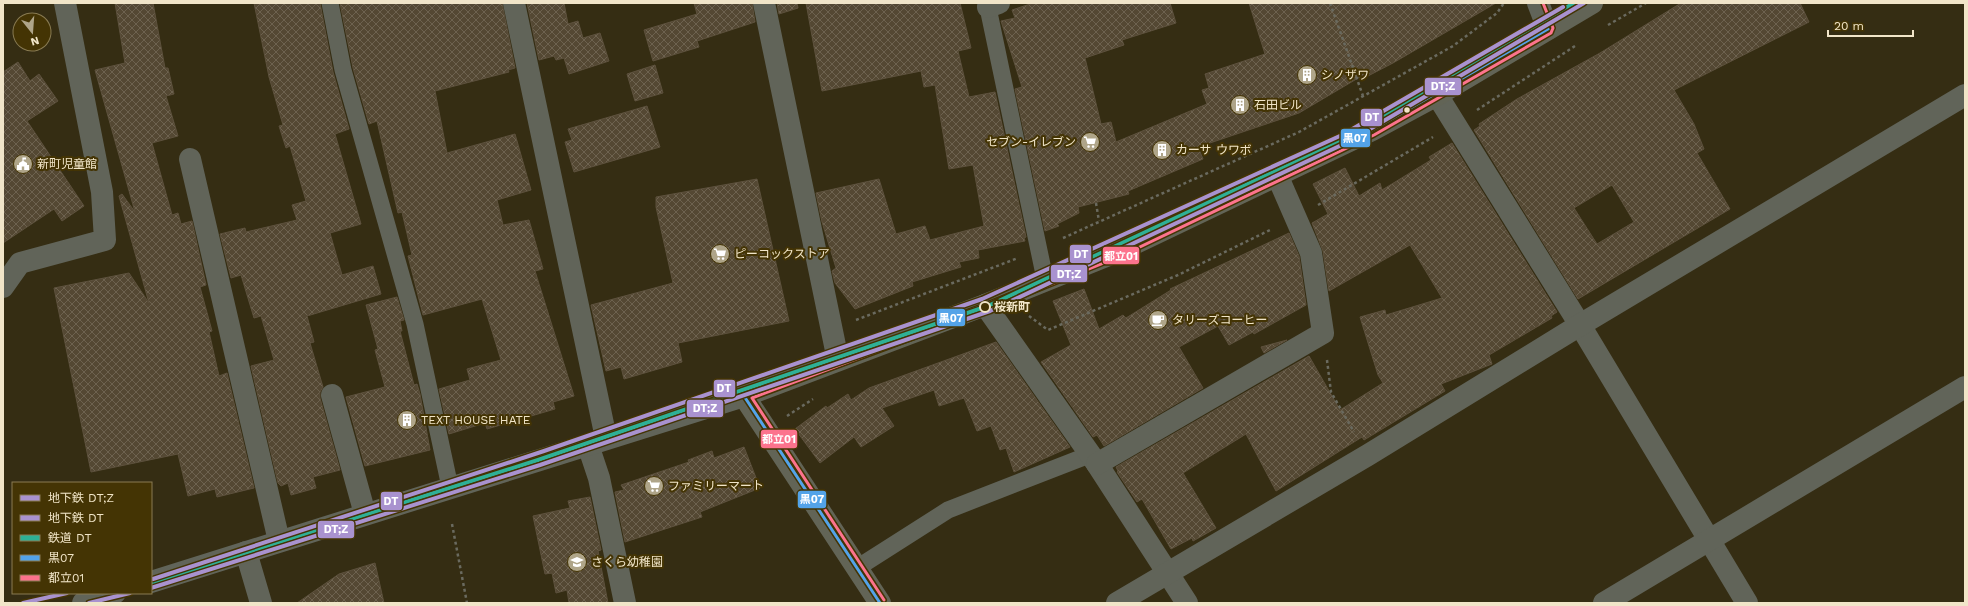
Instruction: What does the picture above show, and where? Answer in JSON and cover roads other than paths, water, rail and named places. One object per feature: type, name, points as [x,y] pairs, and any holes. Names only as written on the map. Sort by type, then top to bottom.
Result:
[{"type":"main road","points":[[880,603],[744,396],[985,305],[1045,279],[1120,250],[1372,130],[1437,95],[1592,3]]},
{"type":"street","points":[[3,287],[20,263],[106,240],[102,192],[65,3]]},
{"type":"street","points":[[514,3],[597,442],[599,478],[624,603]]},
{"type":"street","points":[[764,3],[838,360]]},
{"type":"street","points":[[1538,3],[1548,29]]},
{"type":"street","points":[[1437,95],[1580,325],[1747,603]]},
{"type":"street","points":[[1117,603],[1167,572],[1368,455],[1580,325],[1965,95]]},
{"type":"street","points":[[190,159],[278,541]]},
{"type":"street","points":[[1093,460],[1323,333],[1311,253],[1277,175]]},
{"type":"street","points":[[985,305],[1093,460],[1187,603]]},
{"type":"street","points":[[1604,603],[1965,386]]},
{"type":"street","points":[[332,395],[365,514]]},
{"type":"street","points":[[152,582],[744,396]]},
{"type":"street","points":[[246,552],[261,603]]},
{"type":"street","points":[[83,603],[112,594]]},
{"type":"lane","points":[[330,3],[343,70],[415,324],[450,487]]},
{"type":"lane","points":[[991,4],[1045,279]]},
{"type":"lane","points":[[857,568],[948,510],[1093,460]]},
{"type":"metro line","name":"DT;Z","points":[[152,588],[540,465],[990,311],[1348,142],[1584,3]]},
{"type":"metro line","name":"DT","points":[[153,579],[544,451],[982,299],[1342,135],[1563,7]]},
{"type":"metro line","name":"DT;Z","points":[[23,603],[63,594]]},
{"type":"metro line","name":"DT;Z","points":[[89,603],[126,594]]},
{"type":"rail line","name":"DT","points":[[152,583],[538,460],[988,306],[1346,138],[1574,3]]},
{"type":"place","name":"シノザワ","points":[[1307,75]]},
{"type":"place","name":"石田ビル","points":[[1240,105]]},
{"type":"place","name":"セブン-イレブン","points":[[1090,142]]},
{"type":"place","name":"カーサ ウワボ","points":[[1162,150]]},
{"type":"place","name":"新町児童館","points":[[23,164]]},
{"type":"place","name":"ピーコックストア","points":[[720,254]]},
{"type":"place","name":"桜新町","points":[[985,307]]},
{"type":"place","name":"タリーズコーヒー","points":[[1158,320]]},
{"type":"place","name":"TEXT HOUSE HATE","points":[[407,420]]},
{"type":"place","name":"ファミリーマート","points":[[654,486]]},
{"type":"place","name":"さくら幼稚園","points":[[577,562]]}]
